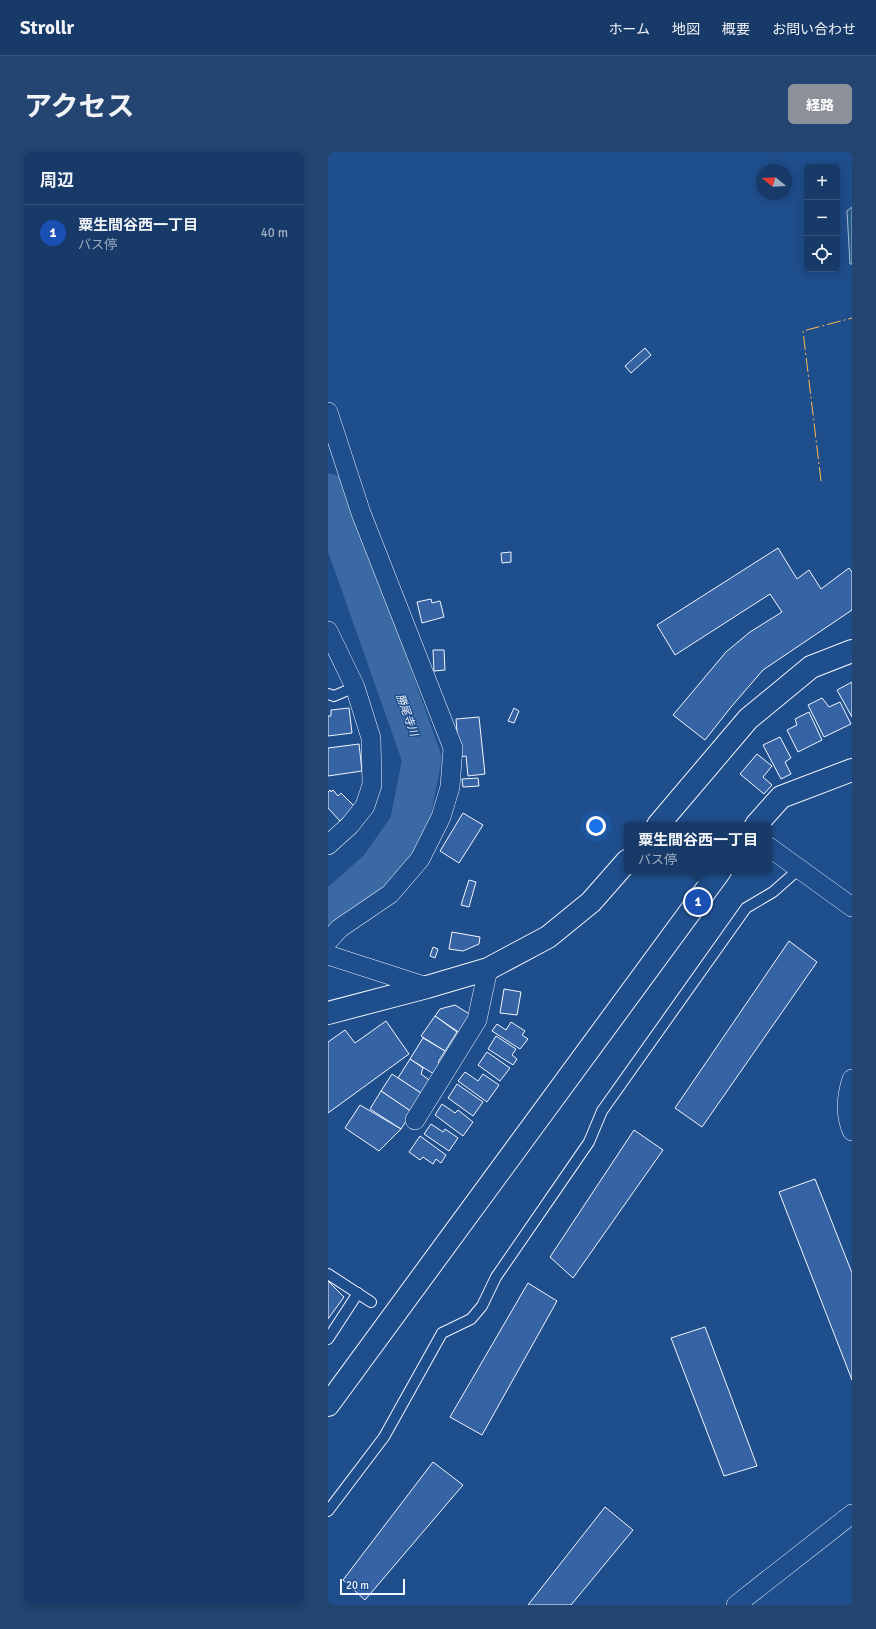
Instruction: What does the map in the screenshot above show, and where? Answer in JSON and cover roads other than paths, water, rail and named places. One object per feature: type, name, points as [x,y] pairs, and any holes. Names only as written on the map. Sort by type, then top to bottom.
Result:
[{"type":"street","points":[[328,412],[361,513],[453,748],[450,787],[441,817],[420,859],[390,894],[340,928],[328,941]]},
{"type":"street","points":[[328,631],[355,687],[371,738],[372,785],[365,806],[350,825],[328,845]]},
{"type":"street","points":[[661,822],[748,719],[811,667],[852,651]]},
{"type":"street","points":[[759,822],[781,797],[852,770]]},
{"type":"street","points":[[772,849],[852,907]]},
{"type":"street","points":[[328,1013],[428,987],[488,968],[548,938],[591,902],[624,864]]},
{"type":"street","points":[[328,1405],[718,874]]},
{"type":"street","points":[[328,955],[428,987]]},
{"type":"street","points":[[415,1120],[477,1020],[488,968]]},
{"type":"street","points":[[852,1079],[847,1094],[847,1119],[852,1131]]},
{"type":"street","points":[[736,1605],[852,1514]]},
{"type":"lane","points":[[328,694],[334,696],[355,687]]},
{"type":"lane","points":[[328,1511],[384,1436],[442,1333],[471,1319],[482,1306],[496,1278],[589,1142],[602,1111],[746,908],[773,892],[799,869]]},
{"type":"lane","points":[[328,1274],[371,1302]]},
{"type":"lane","points":[[328,1339],[358,1293]]},
{"type":"waterway","name":"勝尾寺川","points":[[328,493],[422,759],[409,825],[378,869],[328,913]]},
{"type":"place","name":"粟生間谷西一丁目","points":[[698,902]]}]
